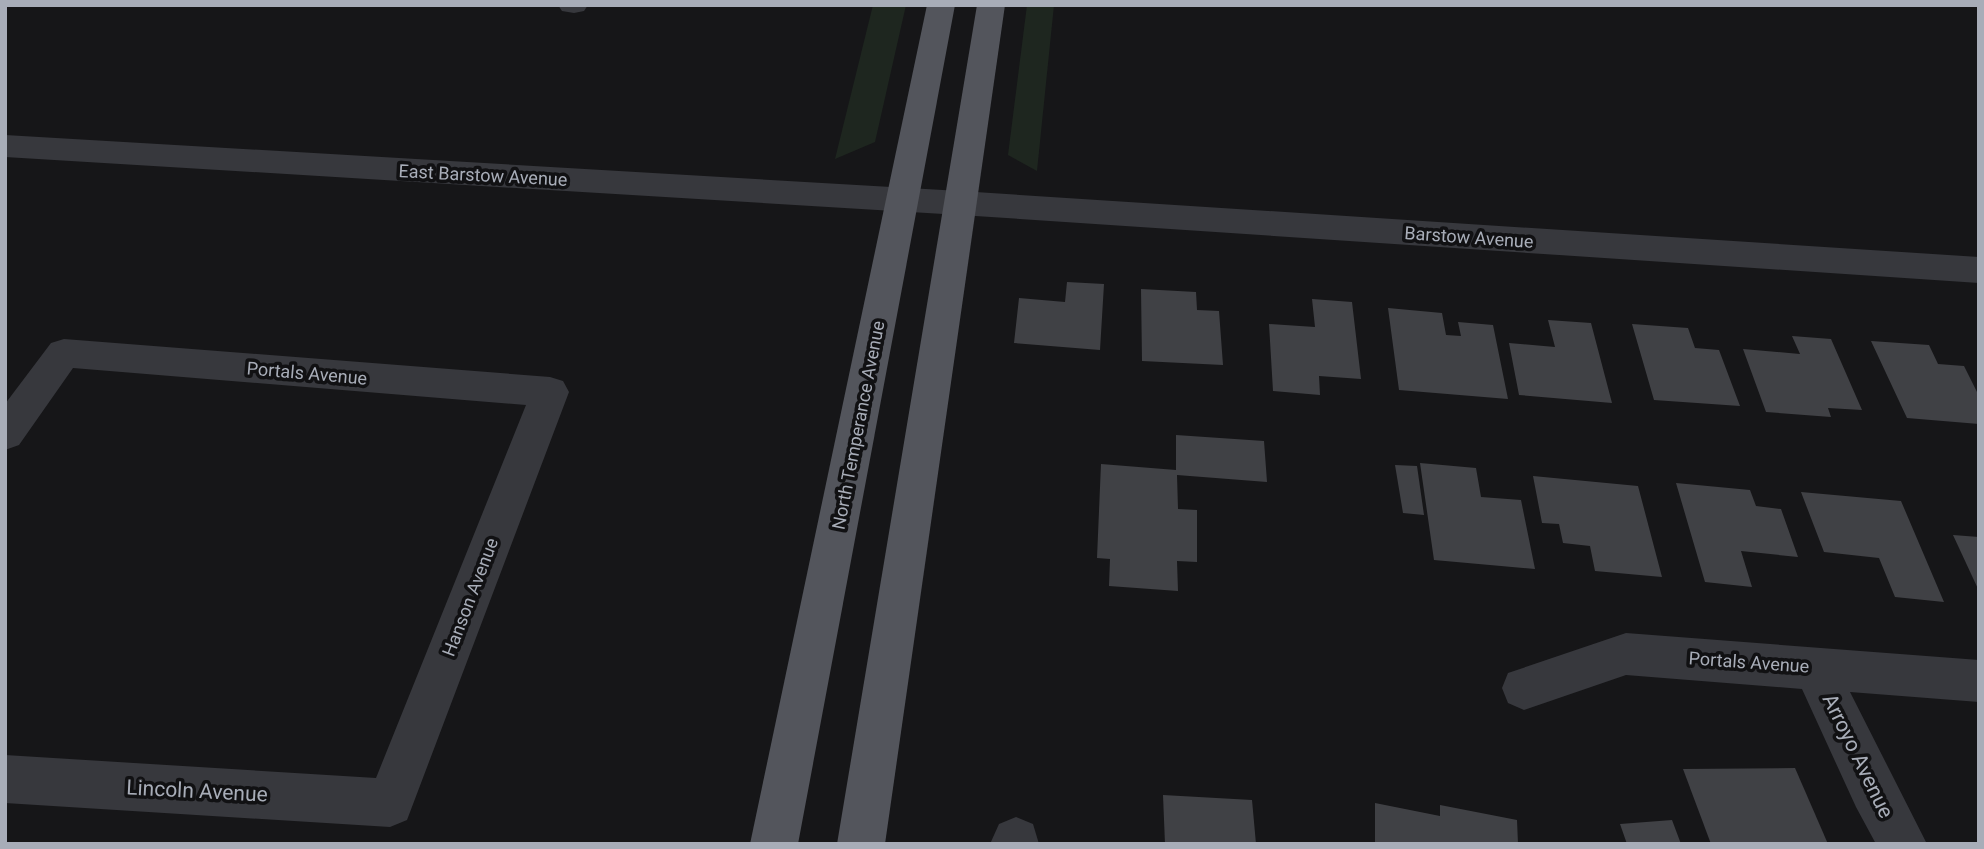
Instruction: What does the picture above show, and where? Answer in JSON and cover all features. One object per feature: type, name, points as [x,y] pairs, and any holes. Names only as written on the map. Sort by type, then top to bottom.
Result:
[{"type":"main road","name":"North Temperance Avenue","points":[[774,844],[941,5]]},
{"type":"main road","points":[[861,844],[991,5]]},
{"type":"street","name":"East Barstow Avenue","points":[[9,151],[960,203]]},
{"type":"street","name":"Barstow Avenue","points":[[960,203],[1979,270]]},
{"type":"street","name":"Portals Avenue","points":[[5,435],[64,353],[550,392]]},
{"type":"street","name":"Hanson Avenue","points":[[390,803],[550,392]]},
{"type":"street","name":"Portals Avenue","points":[[1524,688],[1626,654],[1979,681]]},
{"type":"street","name":"Arroyo Avenue","points":[[1815,667],[1873,790],[1903,844]]},
{"type":"street","name":"Lincoln Avenue","points":[[5,779],[390,803]]},
{"type":"shaded area","points":[[873,5],[906,5],[875,142],[835,159]]},
{"type":"shaded area","points":[[1027,5],[1054,5],[1037,171],[1008,155]]},
{"type":"building","points":[[1067,282],[1104,284],[1100,350],[1014,343],[1019,298],[1065,302]]},
{"type":"building","points":[[1141,289],[1196,292],[1197,310],[1219,311],[1223,365],[1142,361]]},
{"type":"building","points":[[1312,299],[1352,302],[1361,379],[1319,376],[1320,395],[1273,391],[1269,324],[1315,327]]},
{"type":"building","points":[[1388,308],[1442,313],[1446,335],[1461,336],[1458,322],[1493,325],[1508,399],[1399,390]]},
{"type":"building","points":[[1548,320],[1591,323],[1612,403],[1519,395],[1509,343],[1555,347]]},
{"type":"building","points":[[1632,324],[1688,328],[1695,348],[1719,350],[1740,406],[1654,400]]},
{"type":"building","points":[[1792,336],[1831,339],[1862,410],[1828,408],[1831,417],[1766,412],[1743,349],[1800,354]]},
{"type":"building","points":[[1871,341],[1929,345],[1938,364],[1964,366],[1979,396],[1979,424],[1907,418]]},
{"type":"building","points":[[1176,435],[1264,441],[1267,482],[1177,475],[1178,509],[1197,510],[1197,562],[1177,561],[1178,591],[1109,586],[1110,559],[1097,558],[1101,464],[1176,470]]},
{"type":"building","points":[[1420,463],[1476,468],[1481,497],[1521,500],[1535,569],[1434,560]]},
{"type":"building","points":[[1395,465],[1417,466],[1424,515],[1403,513]]},
{"type":"building","points":[[1533,476],[1638,486],[1662,577],[1595,571],[1590,546],[1563,543],[1559,524],[1542,523]]},
{"type":"building","points":[[1676,483],[1750,490],[1756,506],[1781,509],[1798,557],[1741,551],[1752,587],[1705,582]]},
{"type":"building","points":[[1801,492],[1901,501],[1944,602],[1895,597],[1879,558],[1824,552]]},
{"type":"building","points":[[1953,535],[1979,537],[1979,591]]},
{"type":"building","points":[[1795,768],[1828,844],[1711,844],[1683,769]]},
{"type":"building","points":[[1163,795],[1252,800],[1256,844],[1165,844]]},
{"type":"building","points":[[1375,803],[1440,816],[1440,805],[1517,820],[1518,844],[1375,844]]},
{"type":"building","points":[[1672,820],[1681,844],[1627,844],[1620,824]]}]
